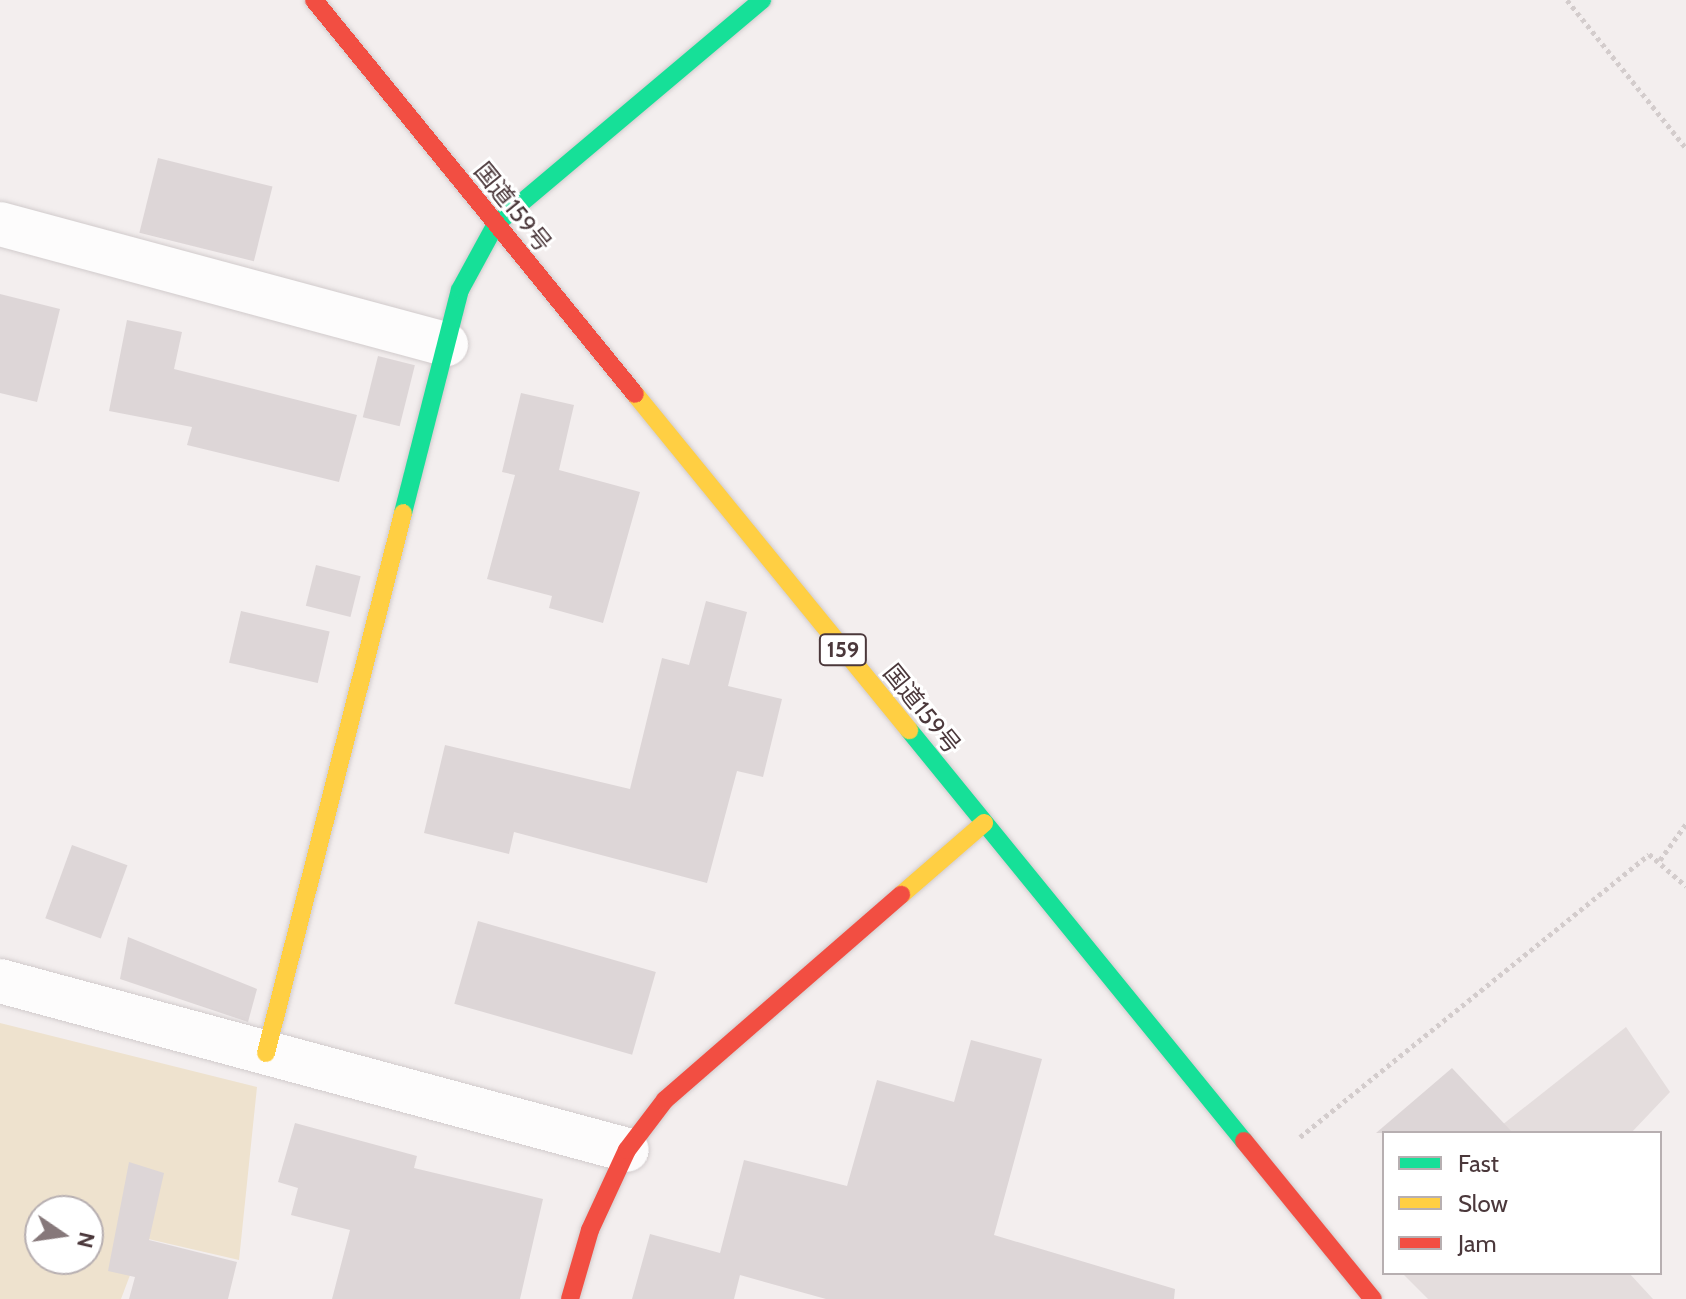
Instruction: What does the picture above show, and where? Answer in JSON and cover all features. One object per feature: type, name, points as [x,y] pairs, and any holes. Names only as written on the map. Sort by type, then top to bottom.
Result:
[{"type":"main road","name":"国道159号","points":[[314,0],[1373,1299]]},
{"type":"main road","points":[[266,1053],[460,290],[496,224],[762,0]]},
{"type":"main road","points":[[570,1299],[590,1230],[627,1150],[665,1100],[984,823]]},
{"type":"street","points":[[0,224],[446,344]]},
{"type":"street","points":[[0,981],[627,1150]]},
{"type":"path","points":[[1567,0],[1686,148]]},
{"type":"path","points":[[1660,860],[1686,824]]},
{"type":"path","points":[[1264,1166],[1649,854],[1660,860],[1686,886]]},
{"type":"shaded area","points":[[0,1023],[257,1087],[239,1260],[144,1238],[121,1299],[0,1299]]},
{"type":"shaded area","points":[[1626,1027],[1670,1092],[1633,1131],[1495,1131]]},
{"type":"shaded area","points":[[1404,1275],[1631,1275],[1653,1299],[1428,1299]]},
{"type":"building","points":[[158,158],[272,187],[254,261],[139,233]]},
{"type":"building","points":[[0,294],[60,309],[37,402],[0,393]]},
{"type":"building","points":[[127,320],[182,332],[174,369],[357,415],[339,482],[187,445],[192,427],[109,411]]},
{"type":"building","points":[[378,356],[415,365],[400,426],[363,417]]},
{"type":"building","points":[[521,393],[574,405],[559,470],[640,492],[603,623],[549,608],[552,596],[487,579],[515,475],[502,472]]},
{"type":"building","points":[[316,565],[361,576],[350,617],[306,606]]},
{"type":"building","points":[[706,601],[747,612],[728,686],[782,699],[763,777],[737,771],[707,883],[514,832],[509,854],[424,833],[445,745],[630,789],[662,658],[689,665]]},
{"type":"building","points":[[241,611],[330,631],[318,683],[229,663]]},
{"type":"building","points":[[72,845],[127,865],[101,938],[45,918]]},
{"type":"building","points":[[478,921],[656,972],[632,1055],[454,1004]]},
{"type":"building","points":[[128,937],[257,989],[248,1022],[120,979]]},
{"type":"building","points":[[971,1040],[1042,1059],[994,1235],[1175,1289],[1174,1299],[826,1299],[740,1275],[734,1299],[632,1299],[650,1234],[720,1253],[744,1160],[847,1186],[877,1080],[954,1102]]},
{"type":"building","points":[[1452,1068],[1511,1131],[1382,1131],[1376,1133]]},
{"type":"building","points":[[295,1123],[417,1156],[414,1168],[543,1199],[520,1299],[332,1299],[350,1230],[291,1215],[298,1188],[278,1182]]},
{"type":"building","points":[[129,1162],[164,1173],[149,1240],[237,1262],[228,1299],[129,1299],[135,1277],[108,1271]]},
{"type":"traffic: fast","points":[[403,513],[460,290],[496,224],[762,0]]},
{"type":"traffic: fast","points":[[909,730],[1244,1141]]},
{"type":"traffic: slow","points":[[635,394],[909,730]]},
{"type":"traffic: slow","points":[[266,1053],[403,513]]},
{"type":"traffic: slow","points":[[901,895],[984,823]]},
{"type":"traffic: jam","points":[[314,0],[635,394]]},
{"type":"traffic: jam","points":[[570,1299],[590,1230],[627,1150],[665,1100],[901,895]]},
{"type":"traffic: jam","points":[[1244,1141],[1373,1299]]}]
